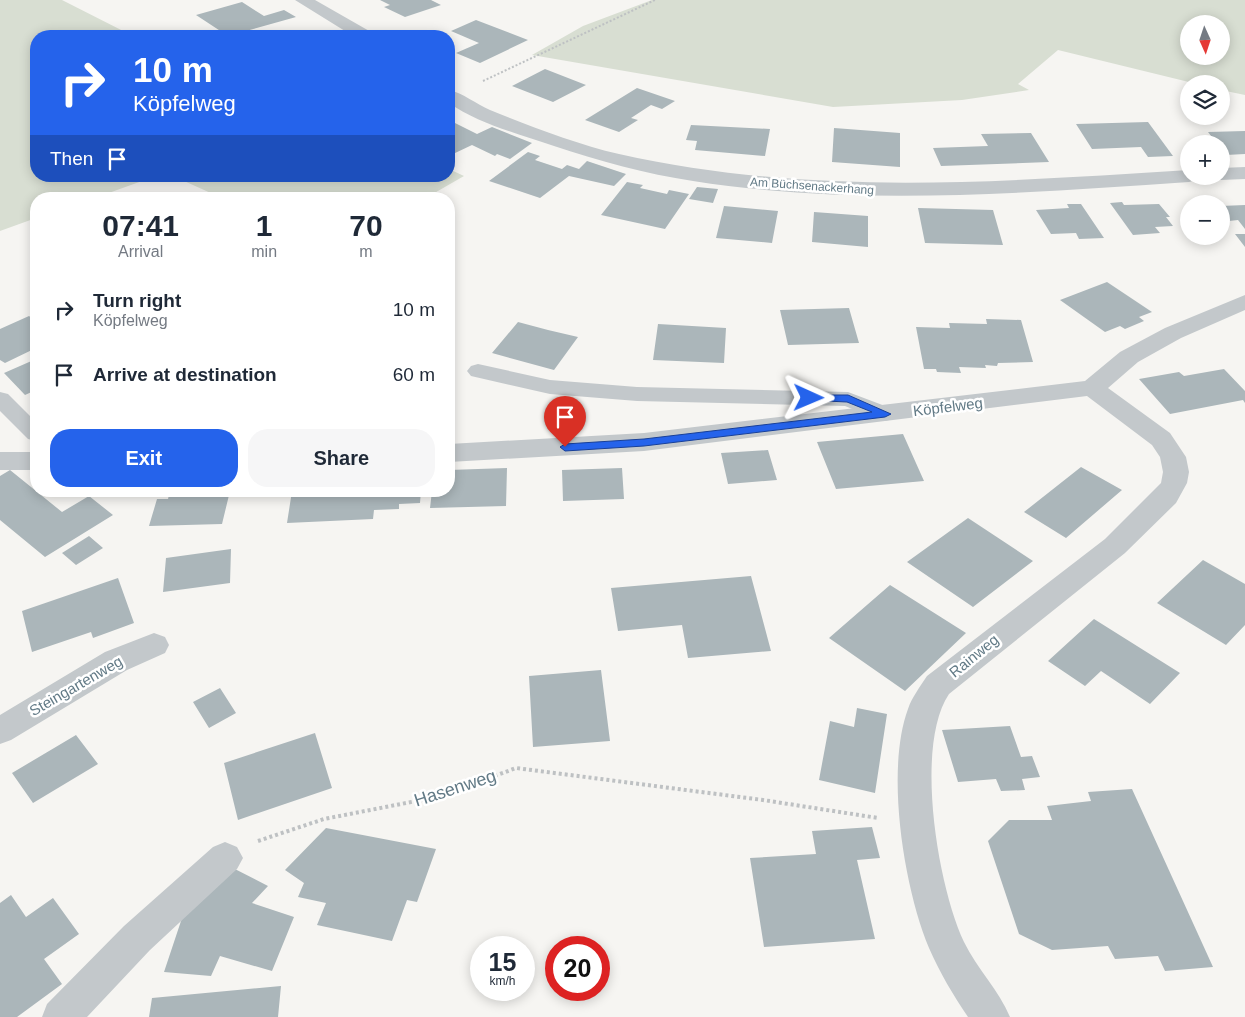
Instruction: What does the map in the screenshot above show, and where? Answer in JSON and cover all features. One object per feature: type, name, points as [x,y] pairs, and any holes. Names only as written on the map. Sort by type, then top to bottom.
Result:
[{"type":"street","points":[[304,0],[355,30]]},
{"type":"street","name":"Am Büchsenackerhang","points":[[455,98],[472,108],[542,136],[611,157],[670,171],[789,187],[918,190],[1180,176]]},
{"type":"street","points":[[1230,174],[1245,173]]},
{"type":"street","points":[[1092,388],[1129,357],[1173,333],[1245,302]]},
{"type":"street","name":"Köpfelweg","points":[[455,453],[644,442],[1092,388]]},
{"type":"street","name":"Rainweg","points":[[991,1017],[959,970],[940,928],[918,824],[915,765],[922,713],[927,700],[938,685],[1115,546],[1166,496],[1174,484],[1176,472],[1173,457],[1161,439],[1092,388]]},
{"type":"street","points":[[0,461],[30,461]]},
{"type":"street","name":"Steingartenweg","points":[[0,731],[116,661],[154,645]]},
{"type":"street","points":[[61,1017],[137,938],[225,858]]},
{"type":"lane","points":[[478,371],[550,387],[637,394],[848,399],[885,414]]},
{"type":"lane","points":[[0,399],[30,428]]},
{"type":"path","points":[[478,84],[655,0]]},
{"type":"path","name":"Hasenweg","points":[[225,858],[243,846],[324,819],[442,796],[516,768],[763,800],[918,824]]},
{"type":"shaded area","points":[[0,0],[62,0],[121,30],[30,30],[30,182],[139,182],[111,192],[30,192],[30,220],[0,231]]},
{"type":"shaded area","points":[[652,0],[1245,0],[1245,95],[1230,92],[1230,75],[1180,75],[1180,80],[1058,50],[1018,84],[1029,90],[962,100],[833,107],[532,55],[583,26]]},
{"type":"shaded area","points":[[455,172],[464,176],[455,181]]},
{"type":"shaded area","points":[[186,182],[454,182],[436,192],[208,192]]},
{"type":"building","points":[[380,0],[431,0],[441,5],[405,17],[384,7],[390,5]]},
{"type":"building","points":[[242,2],[264,16],[284,10],[296,17],[249,30],[219,30],[196,15]]},
{"type":"building","points":[[476,20],[528,40],[480,63],[456,53],[479,43],[455,33],[453,30]]},
{"type":"building","points":[[545,69],[586,85],[553,102],[512,86]]},
{"type":"building","points":[[637,88],[675,101],[662,109],[651,105],[631,118],[638,120],[619,132],[585,120]]},
{"type":"building","points":[[1148,122],[1173,156],[1148,157],[1141,147],[1092,149],[1076,124]]},
{"type":"building","points":[[455,123],[477,134],[492,127],[532,143],[510,159],[497,154],[495,156],[472,145],[455,153]]},
{"type":"building","points":[[691,125],[770,129],[765,156],[695,150],[697,141],[686,140]]},
{"type":"building","points":[[834,128],[900,133],[900,167],[832,162]]},
{"type":"building","points":[[1245,131],[1245,154],[1230,155],[1230,135],[1210,135],[1208,132]]},
{"type":"building","points":[[1031,133],[1049,162],[941,166],[933,148],[988,146],[981,134]]},
{"type":"building","points":[[528,152],[540,156],[535,160],[562,169],[567,165],[579,169],[587,161],[626,174],[614,186],[569,176],[540,198],[489,181]]},
{"type":"building","points":[[627,182],[643,185],[640,188],[667,194],[669,190],[689,194],[665,229],[601,215]]},
{"type":"building","points":[[697,187],[718,189],[713,203],[689,199]]},
{"type":"building","points":[[1122,202],[1124,205],[1159,204],[1170,217],[1166,217],[1173,226],[1155,227],[1160,233],[1133,235],[1110,203]]},
{"type":"building","points":[[1067,204],[1081,204],[1104,238],[1079,239],[1076,233],[1051,234],[1036,210],[1069,208]]},
{"type":"building","points":[[1245,205],[1245,229],[1238,220],[1230,221],[1230,206]]},
{"type":"building","points":[[724,206],[778,211],[772,243],[716,238]]},
{"type":"building","points":[[918,208],[993,210],[1003,245],[925,243]]},
{"type":"building","points":[[814,212],[868,216],[868,247],[812,242]]},
{"type":"building","points":[[1235,234],[1245,234],[1245,247]]},
{"type":"building","points":[[1107,282],[1152,312],[1139,317],[1144,321],[1125,329],[1120,326],[1105,332],[1060,300]]},
{"type":"building","points":[[849,308],[859,343],[788,345],[780,310]]},
{"type":"building","points":[[30,317],[30,351],[5,363],[0,360],[0,329]]},
{"type":"building","points":[[986,319],[1021,320],[1033,362],[998,363],[997,366],[985,365],[986,368],[959,367],[961,373],[937,372],[936,369],[924,369],[916,327],[950,328],[949,323],[987,324]]},
{"type":"building","points":[[518,322],[578,337],[554,370],[492,353]]},
{"type":"building","points":[[658,324],[726,328],[724,363],[653,360]]},
{"type":"building","points":[[30,362],[30,393],[25,395],[4,373]]},
{"type":"building","points":[[1224,369],[1245,391],[1245,403],[1243,400],[1170,414],[1139,379],[1179,372],[1184,376]]},
{"type":"building","points":[[903,434],[924,481],[836,489],[817,442]]},
{"type":"building","points":[[768,450],[777,480],[728,484],[721,453]]},
{"type":"building","points":[[1081,467],[1122,490],[1066,538],[1024,512]]},
{"type":"building","points":[[507,468],[506,506],[430,508],[431,497],[455,497],[455,470]]},
{"type":"building","points":[[622,468],[624,499],[563,501],[562,470]]},
{"type":"building","points":[[10,470],[30,486],[30,497],[43,497],[62,512],[90,497],[113,515],[45,557],[0,520],[0,476]]},
{"type":"building","points":[[168,497],[229,497],[222,524],[149,526],[157,499],[168,499]]},
{"type":"building","points":[[291,497],[420,497],[420,503],[399,504],[399,509],[374,510],[373,519],[287,523]]},
{"type":"building","points":[[968,518],[1033,561],[973,607],[907,562]]},
{"type":"building","points":[[89,536],[103,548],[76,565],[62,553]]},
{"type":"building","points":[[231,549],[230,583],[163,592],[166,558]]},
{"type":"building","points":[[1203,560],[1245,584],[1245,625],[1226,645],[1157,603]]},
{"type":"building","points":[[751,576],[771,651],[688,658],[682,625],[618,631],[611,588]]},
{"type":"building","points":[[118,578],[134,623],[93,638],[91,632],[32,652],[22,611]]},
{"type":"building","points":[[890,585],[966,633],[905,691],[829,638]]},
{"type":"building","points":[[1094,619],[1180,673],[1150,704],[1101,671],[1085,686],[1048,661]]},
{"type":"building","points":[[601,670],[610,741],[533,747],[529,676]]},
{"type":"building","points":[[220,688],[236,713],[209,728],[193,702]]},
{"type":"building","points":[[857,708],[887,714],[875,793],[819,780],[830,721],[854,727]]},
{"type":"building","points":[[1010,726],[1021,757],[1032,756],[1040,777],[1022,779],[1025,790],[1001,791],[996,779],[958,782],[942,730]]},
{"type":"building","points":[[315,733],[332,788],[238,820],[224,763]]},
{"type":"building","points":[[76,735],[98,764],[33,803],[12,773]]},
{"type":"building","points":[[1132,789],[1213,967],[1165,971],[1158,956],[1115,959],[1108,946],[1052,950],[1019,934],[988,841],[1009,820],[1052,820],[1047,806],[1091,801],[1088,792]]},
{"type":"building","points":[[872,827],[880,858],[857,860],[875,939],[764,947],[750,858],[816,854],[812,831]]},
{"type":"building","points":[[326,828],[436,849],[417,902],[407,900],[392,941],[317,925],[326,903],[298,897],[304,883],[285,870]]},
{"type":"building","points":[[227,865],[268,886],[252,903],[294,917],[272,971],[220,956],[211,976],[164,972],[184,912]]},
{"type":"building","points":[[11,895],[26,917],[53,898],[79,934],[44,959],[62,984],[17,1017],[0,1017],[0,903]]},
{"type":"building","points":[[281,986],[278,1017],[149,1017],[152,998]]},
{"type":"route","points":[[565,447],[644,442],[885,414],[848,399],[809,398]]}]
